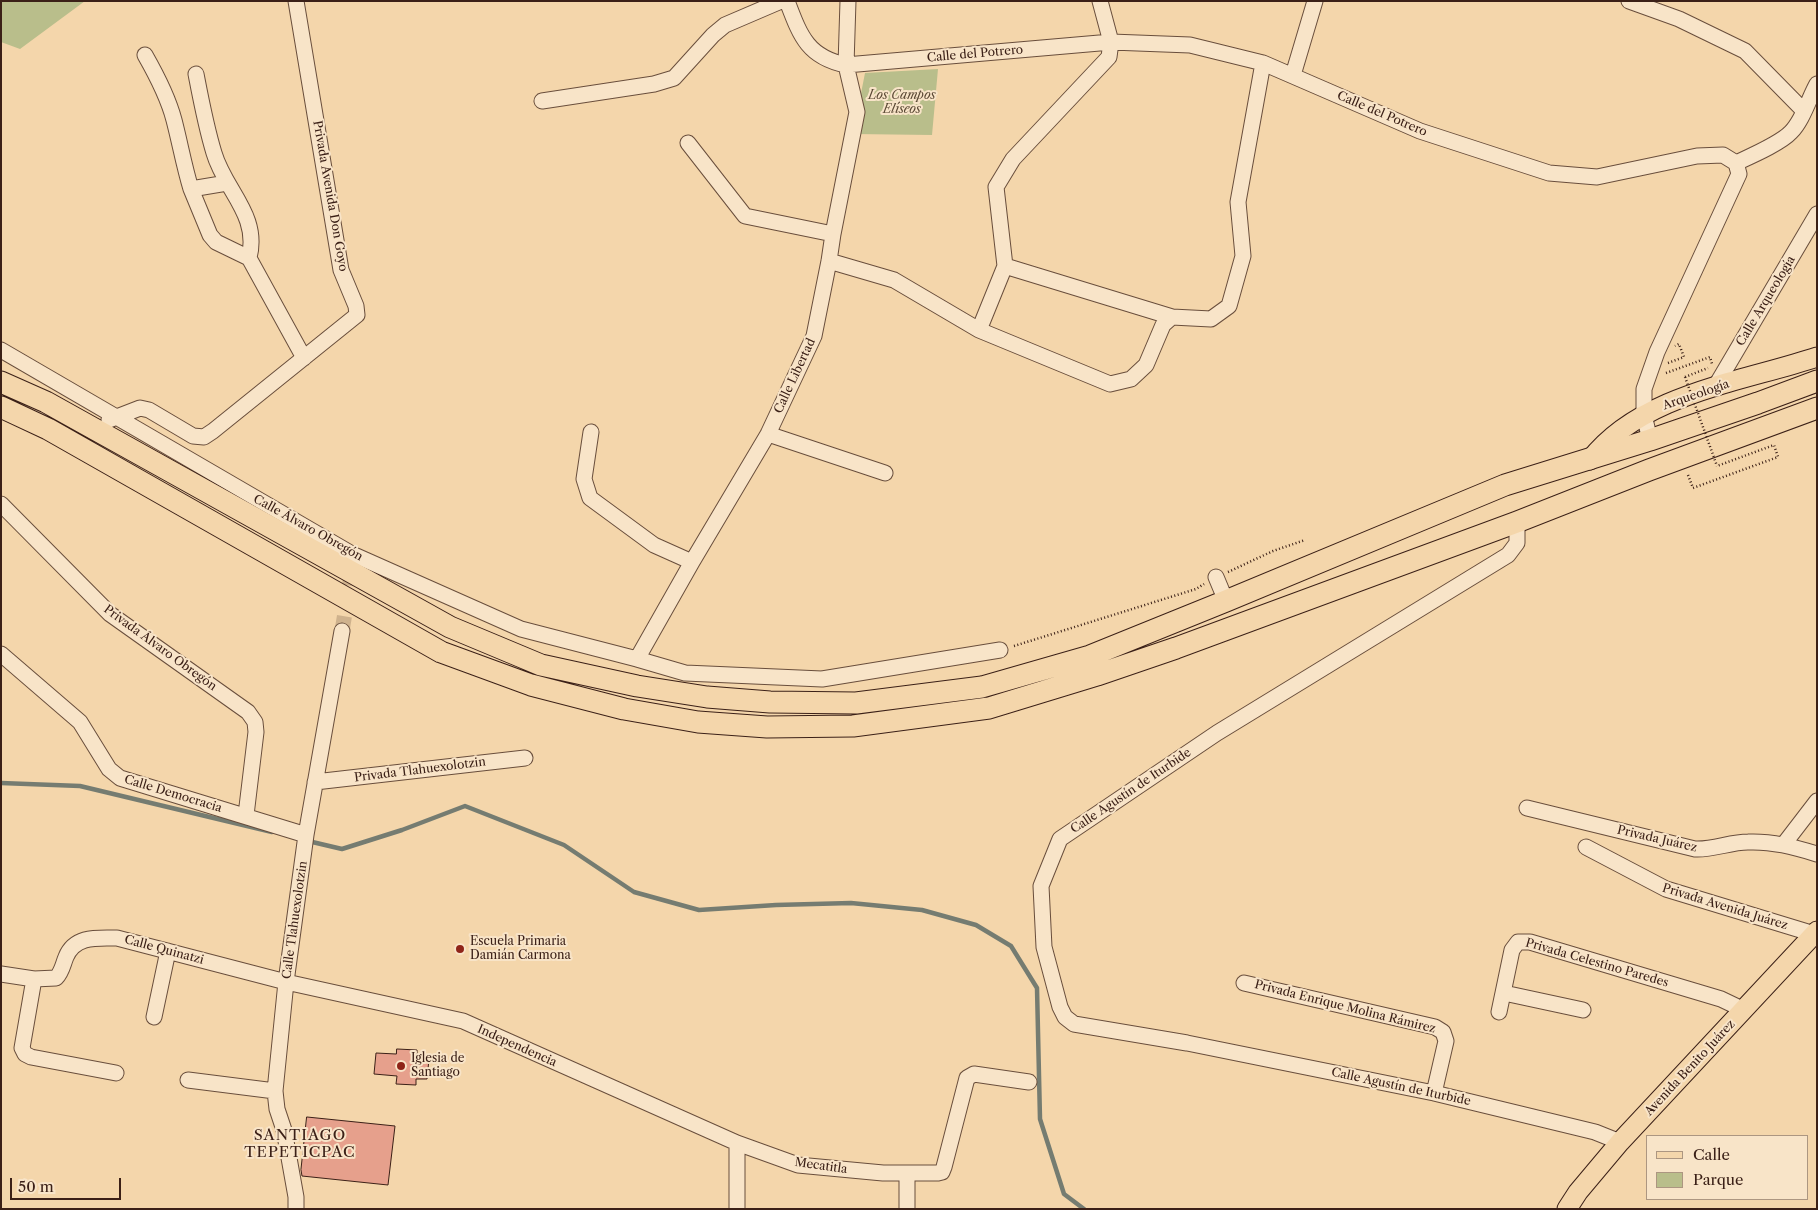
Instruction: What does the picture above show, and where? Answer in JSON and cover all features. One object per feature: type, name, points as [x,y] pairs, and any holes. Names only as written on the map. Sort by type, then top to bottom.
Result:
[{"type":"highway","points":[[1,382],[46,402],[450,627],[541,665],[646,688],[706,697],[770,702],[856,703],[982,687],[1090,656],[1505,486],[1650,440],[1817,381]]},
{"type":"highway","points":[[1,407],[48,429],[441,652],[531,684],[624,709],[698,722],[767,727],[853,726],[989,708],[1097,675],[1176,648],[1517,522],[1817,408]]},
{"type":"main road","name":"Arqueología","points":[[1590,460],[1599,448],[1619,430],[1644,415],[1672,402],[1715,387],[1817,358]]},
{"type":"main road","name":"Avenida Benito Juárez","points":[[1567,1209],[1578,1192],[1620,1142],[1815,932]]},
{"type":"street","name":"Privada Avenida Don Goyo","points":[[115,417],[140,408],[149,410],[193,436],[204,437],[356,315],[356,306],[341,270],[296,1]]},
{"type":"street","points":[[542,101],[654,84],[674,78],[712,35],[726,25],[781,1]]},
{"type":"street","name":"Calle del Potrero","points":[[787,1],[801,37],[816,53],[834,63],[846,66],[1111,42],[1190,45],[1263,63],[1420,131],[1549,173],[1597,177],[1697,156],[1723,155],[1736,163]]},
{"type":"street","name":"Calle Libertad","points":[[637,659],[768,434],[814,336],[830,262],[833,234],[857,112],[846,66],[848,1]]},
{"type":"street","points":[[979,330],[1005,266],[996,187],[1013,159],[1109,58],[1111,42],[1100,1]]},
{"type":"street","points":[[1293,75],[1314,1]]},
{"type":"street","points":[[1629,1],[1679,19],[1745,50],[1804,111]]},
{"type":"street","points":[[146,55],[159,80],[173,119],[182,161],[210,235],[216,242],[249,258],[304,358]]},
{"type":"street","points":[[1005,266],[1172,317],[1211,320],[1229,306],[1243,256],[1238,202],[1263,63]]},
{"type":"street","points":[[196,74],[214,153],[226,183],[244,210],[251,229],[252,248],[249,258]]},
{"type":"street","points":[[1650,440],[1644,415],[1644,389],[1658,352],[1739,174],[1736,163],[1764,150],[1791,132],[1815,92]]},
{"type":"street","points":[[688,143],[746,216],[833,234]]},
{"type":"street","points":[[191,189],[226,183]]},
{"type":"street","name":"Calle Arqueología","points":[[1715,387],[1817,214]]},
{"type":"street","points":[[830,262],[894,280],[979,330],[1110,384],[1131,379],[1146,365],[1163,325],[1172,317]]},
{"type":"street","name":"Calle Álvaro Obregón","points":[[1,350],[353,558],[521,629],[685,673],[822,679],[1000,650]]},
{"type":"street","points":[[46,402],[57,382]]},
{"type":"street","points":[[92,428],[115,417]]},
{"type":"street","points":[[590,432],[584,479],[590,498],[654,545],[692,562]]},
{"type":"street","points":[[768,434],[885,473]]},
{"type":"street","name":"Privada Álvaro Obregón","points":[[1,504],[110,614],[248,712],[255,722],[256,732],[246,815]]},
{"type":"street","name":"Calle Agustín de Iturbide","points":[[1517,522],[1517,543],[1508,555],[1217,733],[1060,839],[1042,886],[1044,947],[1060,1007],[1065,1017],[1074,1024],[1187,1044],[1434,1093],[1595,1132],[1620,1142]]},
{"type":"street","points":[[1216,577],[1226,601]]},
{"type":"street","name":"Calle Tlahuexolotzin","points":[[296,1209],[296,1196],[284,1130],[277,1109],[276,1091],[286,982],[306,835],[342,631]]},
{"type":"street","name":"Calle Democracia","points":[[1,654],[80,722],[109,769],[120,778],[246,815],[306,835]]},
{"type":"street","name":"Privada Tlahuexolotzin","points":[[315,782],[525,758]]},
{"type":"street","points":[[1784,844],[1817,801]]},
{"type":"street","name":"Privada Juárez","points":[[1527,808],[1695,849],[1704,850],[1748,842],[1784,844],[1817,854]]},
{"type":"street","name":"Privada Avenida Juárez","points":[[1586,847],[1666,889],[1815,932]]},
{"type":"street","name":"Calle Quinatzi","points":[[1,974],[34,978],[56,978],[60,973],[67,954],[76,943],[90,938],[117,938],[286,982]]},
{"type":"street","name":"Privada Celestino Paredes","points":[[1499,1012],[1512,950],[1518,942],[1530,942],[1721,999],[1744,1010]]},
{"type":"street","points":[[154,1017],[168,951]]},
{"type":"street","points":[[34,978],[22,1048],[25,1054],[31,1057],[116,1073]]},
{"type":"street","name":"Independencia","points":[[286,982],[463,1021],[737,1143]]},
{"type":"street","name":"Privada Enrique Molina Rámirez","points":[[1244,983],[1435,1027],[1443,1032],[1446,1041],[1434,1093]]},
{"type":"street","points":[[1504,993],[1583,1010]]},
{"type":"street","name":"Mecatitla","points":[[737,1143],[798,1165],[883,1173],[938,1173],[942,1172],[969,1075],[974,1074],[1029,1082]]},
{"type":"street","points":[[188,1080],[276,1091]]},
{"type":"street","points":[[737,1143],[737,1209]]},
{"type":"street","points":[[907,1173],[907,1209]]},
{"type":"path","points":[[1667,363],[1684,357]]},
{"type":"path","points":[[1661,374],[1710,357],[1713,366],[1685,377],[1717,466],[1774,445],[1778,457],[1693,488],[1682,458]]},
{"type":"path","points":[[1000,650],[1196,589],[1216,577],[1273,551],[1306,540]]},
{"type":"green space","points":[[1,1],[85,1],[20,49],[1,42]]},
{"type":"green space","name":"Los Campos Elíseos","points":[[938,69],[932,135],[853,134],[865,73]]},
{"type":"building","name":"Iglesia de Santiago","points":[[397,1049],[417,1050],[417,1058],[429,1059],[427,1079],[416,1079],[416,1085],[396,1084],[397,1076],[374,1074],[376,1053],[396,1054]]},
{"type":"building","points":[[307,1117],[395,1126],[388,1185],[302,1176],[301,1170]]},
{"type":"waterway","points":[[1,783],[80,786],[272,832]]},
{"type":"waterway","points":[[308,841],[342,849],[402,830],[465,806],[564,845],[634,892],[699,910],[851,903],[922,910],[976,925],[1011,946],[1037,988],[1040,1119],[1064,1194],[1084,1209]]},
{"type":"tunnel","points":[[342,631],[353,564]]},
{"type":"place","name":"Escuela Primaria Damián Carmona","points":[[460,949]]},
{"type":"place","name":"Iglesia de Santiago","points":[[401,1066]]},
{"type":"district","name":"SANTIAGO TEPETICPAC","points":[[300,1144]]}]
